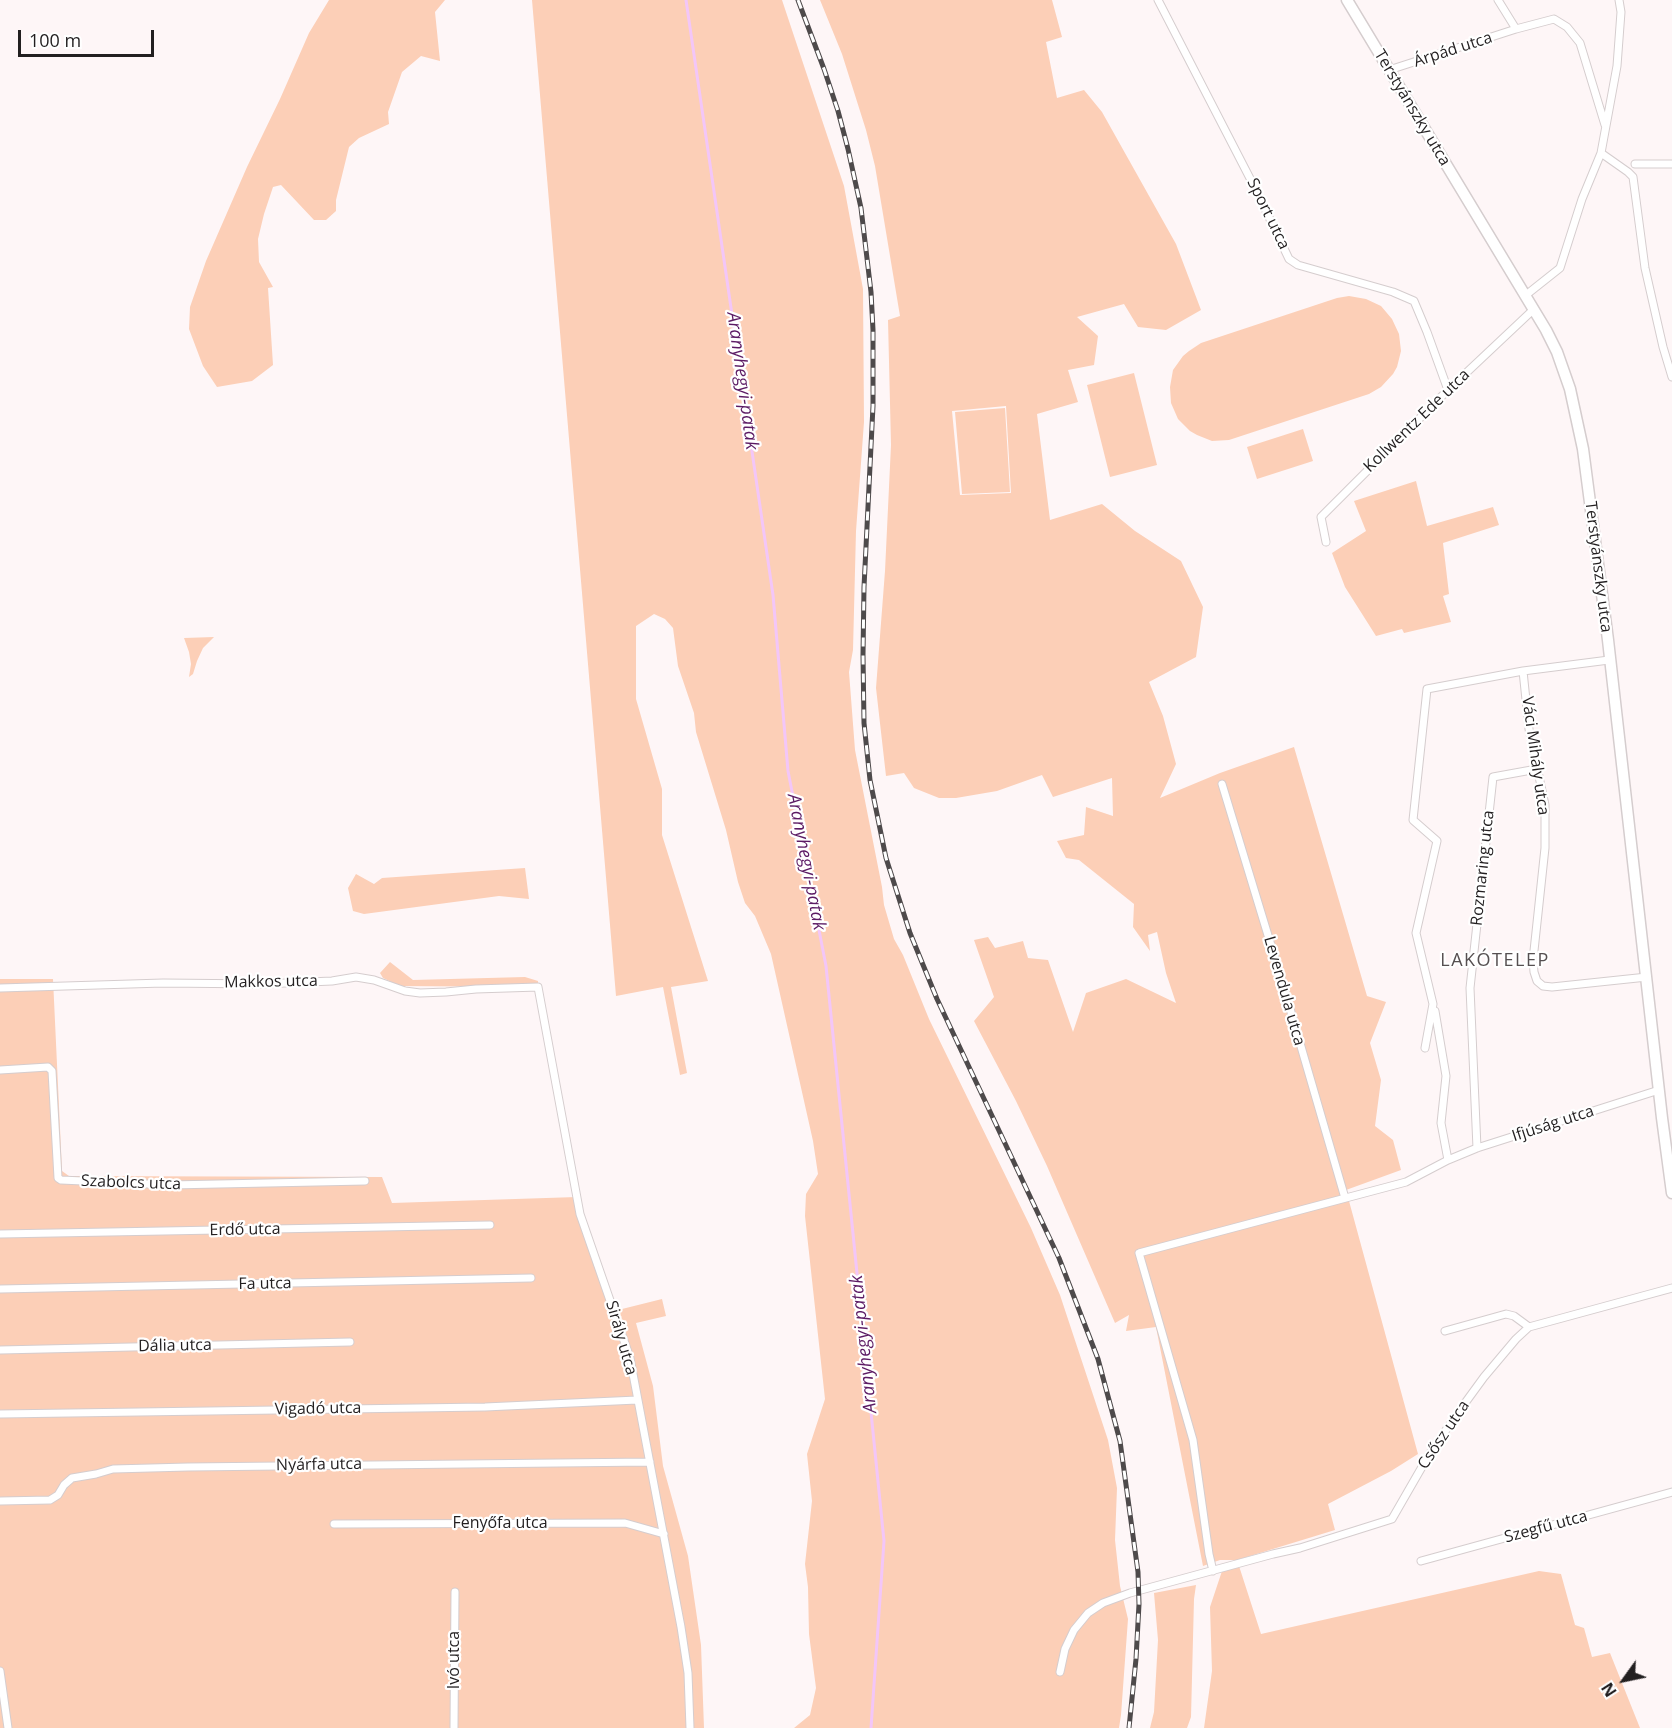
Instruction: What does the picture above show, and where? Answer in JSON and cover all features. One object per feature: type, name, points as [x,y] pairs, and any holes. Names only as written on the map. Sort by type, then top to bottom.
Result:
[{"type":"main road","name":"Terstyánszky utca","points":[[1347,0],[1526,295],[1557,352],[1570,389],[1584,449],[1672,1193]]},
{"type":"street","name":"Sport utca","points":[[1158,0],[1257,189],[1289,259],[1298,265],[1393,292],[1414,301],[1448,390]]},
{"type":"street","name":"Árpád utca","points":[[1498,0],[1516,29]]},
{"type":"street","points":[[1526,295],[1560,268],[1582,199],[1600,153],[1617,66],[1620,0]]},
{"type":"street","name":"Árpád utca","points":[[1389,70],[1554,19],[1567,27],[1580,42],[1605,125]]},
{"type":"street","points":[[1600,153],[1633,177],[1645,268],[1672,377]]},
{"type":"street","points":[[1635,164],[1672,164]]},
{"type":"street","name":"Kollwentz Ede utca","points":[[1326,542],[1321,517],[1448,390],[1534,309]]},
{"type":"street","points":[[1448,1160],[1441,1123],[1446,1076],[1433,1004],[1416,933],[1437,841],[1413,820],[1427,689],[1523,671],[1609,660]]},
{"type":"street","name":"Váci Mihály utca","points":[[1523,671],[1529,729],[1545,805],[1545,849],[1533,960],[1534,972],[1543,986],[1552,987],[1647,977]]},
{"type":"street","name":"Rozmaring utca","points":[[1477,1148],[1470,988],[1493,777],[1537,769]]},
{"type":"street","name":"Levendula utca","points":[[1222,784],[1345,1198]]},
{"type":"street","name":"Makkos utca","points":[[0,988],[163,983],[263,984],[332,981],[356,977],[420,993],[538,987]]},
{"type":"street","name":"Sirály utca","points":[[538,987],[580,1214],[630,1358],[688,1673],[690,1728]]},
{"type":"street","points":[[1425,1048],[1433,1004]]},
{"type":"street","name":"Szabolcs utca","points":[[0,1071],[48,1067],[52,1071],[58,1178],[61,1180],[170,1185],[365,1181]]},
{"type":"street","name":"Ifjúság utca","points":[[1213,1571],[1193,1440],[1139,1253],[1406,1182],[1477,1148],[1659,1089]]},
{"type":"street","name":"Erdő utca","points":[[0,1234],[490,1226]]},
{"type":"street","name":"Fa utca","points":[[0,1289],[531,1278]]},
{"type":"street","points":[[1445,1330],[1506,1314],[1514,1316],[1529,1327],[1672,1288]]},
{"type":"street","name":"Csősz utca","points":[[1060,1672],[1065,1649],[1074,1630],[1095,1607],[1112,1599],[1300,1548],[1392,1520],[1430,1454],[1484,1377],[1529,1327]]},
{"type":"street","name":"Dália utca","points":[[0,1350],[350,1342]]},
{"type":"street","name":"Vigadó utca","points":[[0,1414],[485,1407],[637,1400]]},
{"type":"street","name":"Nyárfa utca","points":[[0,1502],[50,1500],[58,1495],[72,1478],[113,1469],[650,1462]]},
{"type":"street","name":"Szegfű utca","points":[[1421,1561],[1672,1492]]},
{"type":"street","name":"Fenyőfa utca","points":[[334,1524],[625,1523],[664,1534]]},
{"type":"street","name":"Ivó utca","points":[[454,1728],[455,1592]]},
{"type":"street","points":[[0,1671],[2,1700],[8,1728]]},
{"type":"shaded area","points":[[329,0],[445,0],[435,12],[440,61],[421,56],[402,72],[388,112],[389,124],[359,138],[349,147],[336,200],[336,211],[326,220],[314,220],[281,185],[273,187],[258,239],[259,262],[273,287],[268,288],[273,365],[252,381],[217,387],[203,366],[189,329],[190,307],[206,261],[247,167],[309,33]]},
{"type":"shaded area","points":[[532,0],[782,0],[844,186],[863,289],[864,422],[856,531],[853,650],[849,672],[855,750],[884,905],[894,939],[903,955],[929,1019],[1031,1228],[1060,1295],[1108,1440],[1117,1488],[1115,1540],[1120,1586],[1128,1619],[1119,1728],[794,1728],[810,1715],[816,1688],[809,1634],[805,1564],[812,1501],[807,1454],[825,1399],[805,1216],[806,1194],[818,1174],[813,1141],[771,954],[755,916],[745,903],[738,882],[726,830],[696,732],[694,713],[678,666],[673,628],[665,619],[654,614],[636,626],[636,699],[662,789],[662,835],[708,981],[671,987],[687,1073],[680,1075],[663,987],[616,996]]},
{"type":"shaded area","points":[[820,0],[1052,0],[1062,37],[1046,42],[1057,98],[1084,90],[1102,112],[1176,244],[1201,310],[1166,330],[1138,327],[1124,304],[1077,317],[1098,336],[1094,365],[1068,370],[1078,402],[1037,414],[1050,520],[1102,504],[1135,531],[1181,561],[1203,607],[1196,657],[1149,682],[1163,716],[1176,764],[1160,798],[1220,773],[1294,747],[1367,996],[1386,1002],[1370,1043],[1381,1080],[1375,1126],[1393,1140],[1401,1170],[1346,1190],[1418,1454],[1328,1504],[1335,1530],[1237,1560],[1220,1560],[1203,1566],[1156,1327],[1126,1331],[1129,1315],[1115,1323],[1047,1166],[974,1021],[994,997],[974,940],[988,937],[995,948],[1023,941],[1028,958],[1048,960],[1073,1032],[1086,993],[1126,979],[1176,1003],[1166,973],[1157,932],[1148,935],[1150,951],[1133,927],[1134,904],[1079,860],[1066,858],[1057,841],[1084,835],[1086,807],[1113,816],[1112,778],[1053,797],[1042,775],[997,791],[956,798],[939,798],[914,788],[904,773],[886,776],[876,688],[891,445],[888,320],[900,316],[875,166],[842,54]],"holes":[[[1006,406],[1011,493],[960,495],[952,411]]]},
{"type":"shaded area","points":[[1349,296],[1366,299],[1381,306],[1392,319],[1399,334],[1401,351],[1397,367],[1381,387],[1369,394],[1229,440],[1212,441],[1197,435],[1178,419],[1171,403],[1170,387],[1173,370],[1189,351],[1201,343]]},
{"type":"shaded area","points":[[1134,373],[1157,465],[1110,477],[1087,385]]},
{"type":"shaded area","points":[[1005,408],[1010,492],[962,494],[955,412]]},
{"type":"shaded area","points":[[1303,429],[1313,461],[1257,479],[1247,447]]},
{"type":"shaded area","points":[[1416,481],[1427,526],[1493,507],[1499,525],[1443,543],[1449,594],[1443,596],[1451,622],[1404,633],[1402,629],[1376,636],[1345,587],[1332,553],[1366,531],[1354,501]]},
{"type":"shaded area","points":[[214,637],[203,648],[193,674],[189,677],[191,664],[184,638]]},
{"type":"shaded area","points":[[525,868],[529,899],[499,896],[364,914],[353,911],[348,888],[356,874],[374,884],[382,878]]},
{"type":"shaded area","points":[[390,962],[413,980],[525,977],[538,981],[538,987],[400,986],[383,978],[380,973]]},
{"type":"shaded area","points":[[0,979],[53,979],[62,1171],[69,1176],[382,1177],[392,1203],[577,1197],[614,1311],[662,1299],[666,1316],[636,1323],[653,1386],[663,1466],[688,1556],[701,1645],[704,1728],[0,1728]]},
{"type":"shaded area","points":[[1239,1566],[1261,1634],[1539,1571],[1561,1574],[1575,1625],[1584,1628],[1592,1657],[1610,1653],[1640,1728],[1204,1728],[1212,1671],[1210,1607],[1222,1571]]},
{"type":"shaded area","points":[[1196,1585],[1191,1717],[1187,1728],[1150,1728],[1154,1712],[1158,1640],[1154,1593]]},
{"type":"waterway","name":"Aranyhegyi-patak","points":[[686,0],[773,595],[788,771],[826,966],[884,1541],[871,1728]]},
{"type":"railway","points":[[798,0],[824,69],[848,149],[861,208],[871,292],[873,406],[863,655],[864,723],[870,780],[886,858],[910,933],[937,999],[1059,1258],[1098,1359],[1120,1441],[1138,1572],[1136,1659],[1129,1728]]},
{"type":"district","name":"LAKÓTELEP","points":[[1495,961]]}]
